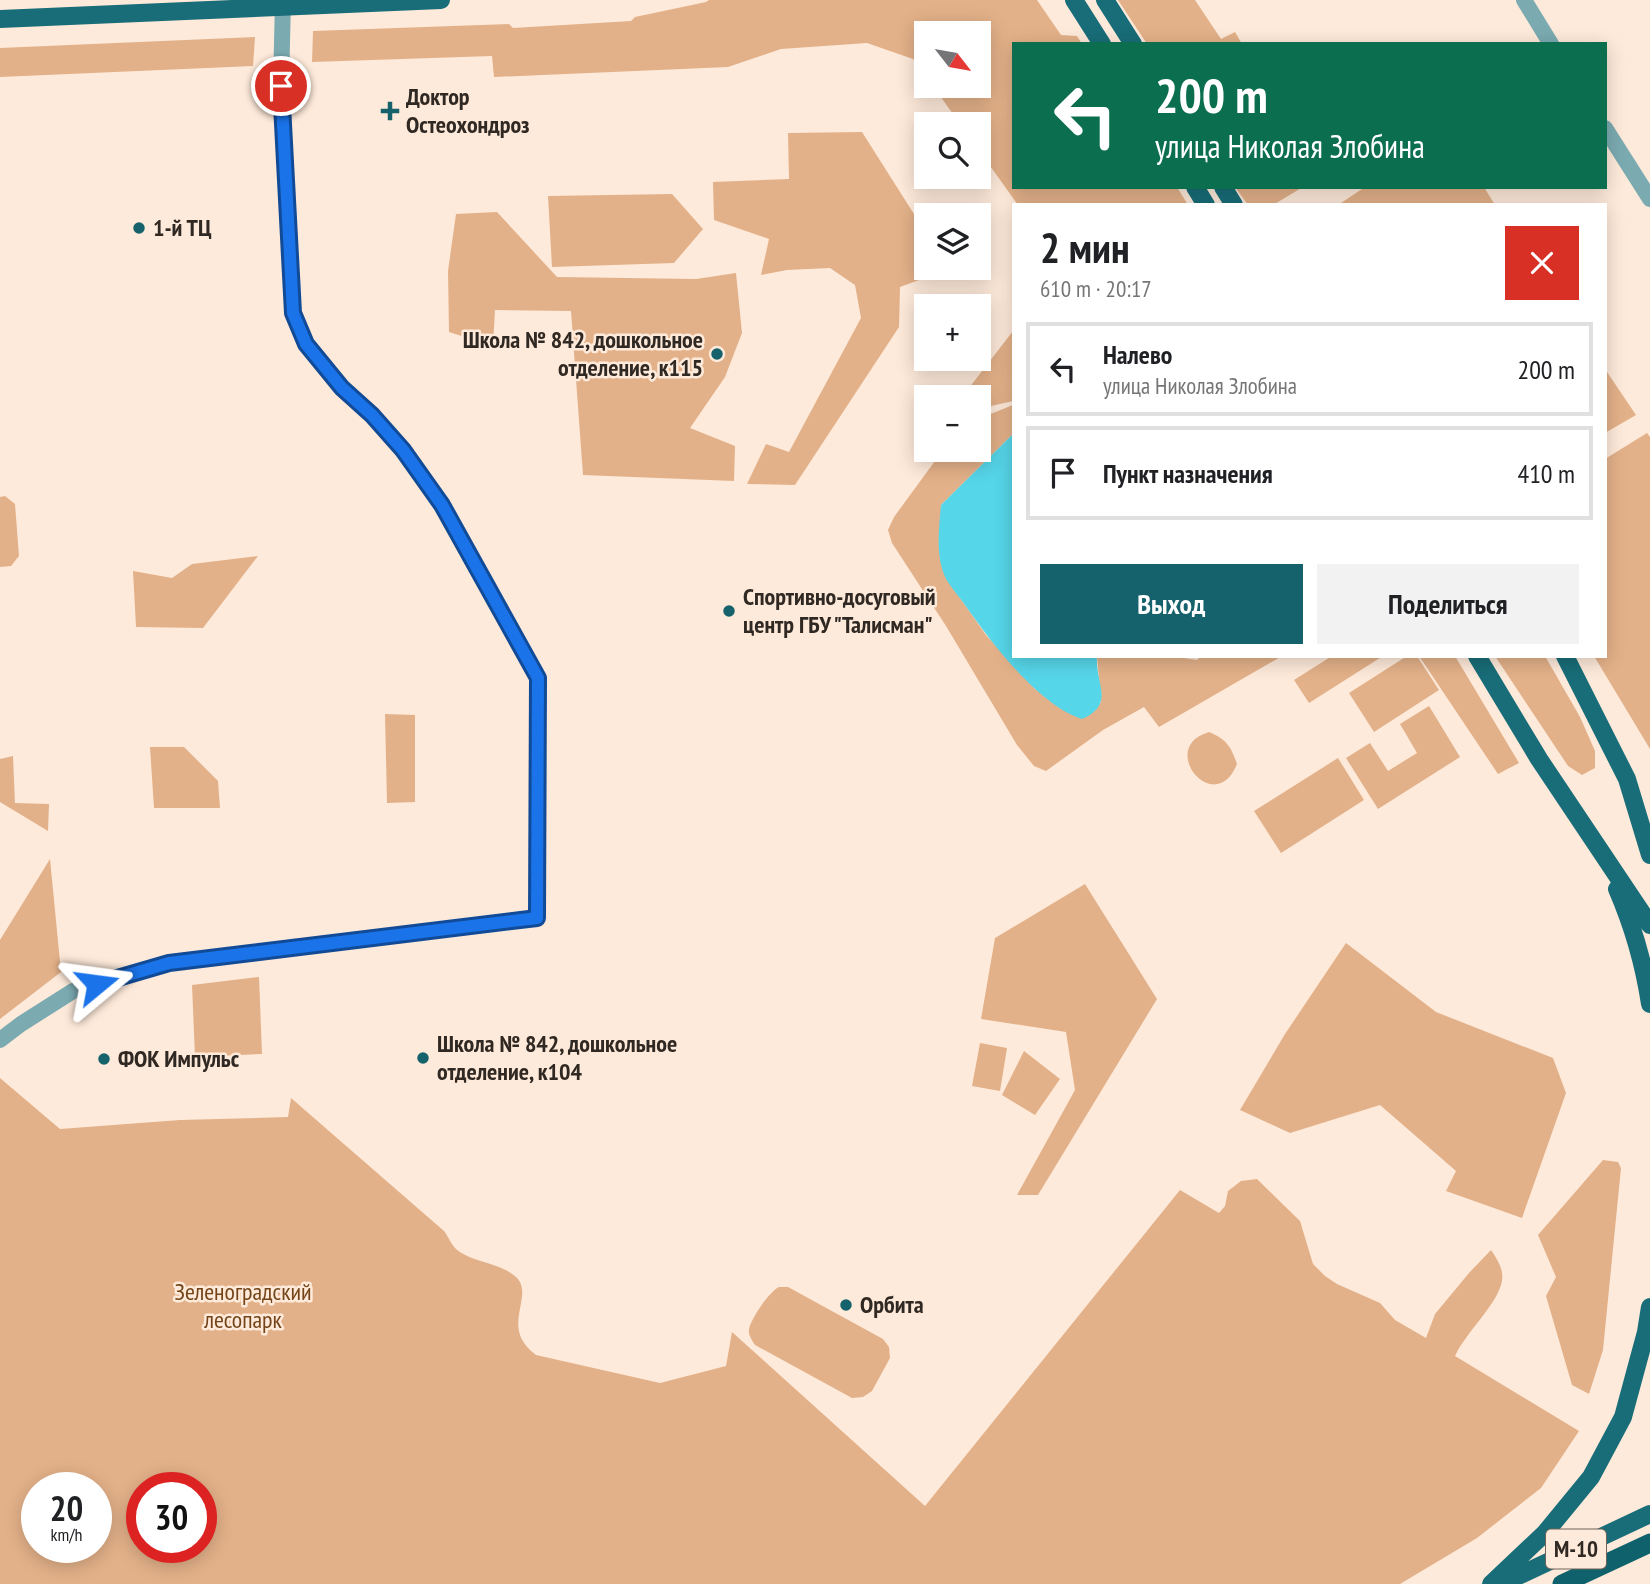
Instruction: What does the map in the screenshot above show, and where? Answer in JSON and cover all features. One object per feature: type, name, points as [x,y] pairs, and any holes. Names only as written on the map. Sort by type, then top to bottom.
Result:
[{"type":"highway","name":"М-10","points":[[1562,1584],[1650,1543]]},
{"type":"main road","points":[[0,19],[283,3],[440,0]]},
{"type":"main road","points":[[1074,0],[1101,42]]},
{"type":"main road","points":[[1105,0],[1132,42]]},
{"type":"main road","points":[[1478,658],[1601,854],[1650,925]]},
{"type":"main road","points":[[1566,658],[1650,820]]},
{"type":"main road","points":[[1627,779],[1650,855]]},
{"type":"main road","points":[[1601,854],[1635,935],[1650,1004]]},
{"type":"main road","points":[[1491,1584],[1545,1533],[1591,1477],[1623,1417],[1647,1332],[1650,1307]]},
{"type":"main road","name":"М-10","points":[[1501,1584],[1650,1514]]},
{"type":"street","points":[[1524,0],[1550,42]]},
{"type":"street","points":[[0,1040],[73,991],[169,963],[537,918],[538,678],[442,505],[403,450],[372,415],[342,388],[306,344],[293,313],[281,86],[283,3]]},
{"type":"street","points":[[1607,131],[1650,199]]},
{"type":"green space","points":[[709,0],[1037,0],[1061,35],[1077,36],[1081,42],[1012,42],[1012,189],[1178,189],[1187,203],[1017,203],[991,167],[991,112],[951,112],[942,98],[991,98],[991,21],[914,21],[914,60],[867,43],[781,49],[728,67],[494,77],[492,56],[312,62],[313,31],[509,24],[513,28],[631,21],[635,17]]},
{"type":"green space","points":[[1118,0],[1195,0],[1221,39],[1235,32],[1241,42],[1146,42]]},
{"type":"green space","points":[[255,37],[253,66],[0,77],[0,48]]},
{"type":"green space","points":[[862,132],[914,214],[914,280],[919,280],[900,287],[899,327],[795,485],[747,484],[766,444],[789,452],[861,318],[855,285],[830,268],[787,270],[761,275],[769,239],[714,220],[713,182],[789,179],[788,133]]},
{"type":"green space","points":[[1236,189],[1300,189],[1276,203],[1247,203]]},
{"type":"green space","points":[[1362,189],[1485,189],[1494,203],[1341,203]]},
{"type":"green space","points":[[672,194],[703,229],[674,263],[552,267],[548,196]]},
{"type":"green space","points":[[497,212],[557,277],[696,279],[736,273],[742,333],[725,377],[690,428],[735,446],[734,481],[583,475],[571,311],[495,310],[493,346],[449,332],[448,271],[456,214]]},
{"type":"green space","points":[[1012,332],[1012,401],[991,406],[991,385],[971,385],[982,371],[991,371],[991,359]]},
{"type":"green space","points":[[1607,372],[1636,415],[1607,432]]},
{"type":"green space","points":[[1012,405],[1012,435],[991,456],[991,414]]},
{"type":"green space","points":[[1647,433],[1650,437],[1650,749],[1595,658],[1607,658],[1607,458]]},
{"type":"green space","points":[[934,462],[985,462],[941,505],[946,578],[986,635],[1036,690],[1101,703],[1097,658],[1279,658],[1159,727],[1144,707],[1103,730],[1046,771],[1034,766],[1017,745],[946,626],[892,543],[888,530],[894,517]]},
{"type":"green space","points":[[5,496],[15,504],[19,556],[11,566],[0,567],[0,497]]},
{"type":"green space","points":[[258,556],[203,628],[136,627],[133,571],[172,578],[192,564]]},
{"type":"green space","points":[[1329,658],[1380,658],[1309,703],[1294,680]]},
{"type":"green space","points":[[1404,658],[1418,658],[1439,690],[1374,732],[1349,693]]},
{"type":"green space","points":[[1420,658],[1456,658],[1519,763],[1498,774]]},
{"type":"green space","points":[[1496,658],[1546,658],[1580,717],[1595,751],[1595,768],[1582,775],[1568,766]]},
{"type":"green space","points":[[1429,706],[1460,757],[1378,809],[1346,758],[1370,743],[1388,771],[1417,753],[1400,724]]},
{"type":"green space","points":[[385,714],[415,715],[415,802],[387,803]]},
{"type":"green space","points":[[1209,732],[1227,744],[1237,764],[1227,779],[1216,784],[1204,782],[1195,774],[1189,763],[1188,751],[1194,740]]},
{"type":"green space","points":[[150,747],[184,747],[218,781],[220,808],[154,808]]},
{"type":"green space","points":[[13,756],[15,803],[49,804],[48,831],[0,802],[0,759]]},
{"type":"green space","points":[[1338,758],[1364,800],[1281,853],[1254,811]]},
{"type":"green space","points":[[50,859],[61,972],[0,1019],[0,940]]},
{"type":"green space","points":[[1085,884],[1157,999],[1038,1195],[1017,1195],[1075,1090],[1066,1032],[981,1019],[995,938]]},
{"type":"green space","points":[[1346,943],[1436,1012],[1553,1058],[1566,1093],[1522,1218],[1446,1191],[1456,1171],[1380,1105],[1290,1133],[1240,1110],[1285,1034]]},
{"type":"green space","points":[[259,977],[262,1054],[195,1057],[192,985]]},
{"type":"green space","points":[[980,1043],[1007,1048],[1000,1091],[972,1086]]},
{"type":"green space","points":[[1024,1051],[1060,1079],[1035,1115],[1002,1095]]},
{"type":"green space","name":"Зеленоградский лесопарк","points":[[0,1078],[60,1129],[180,1120],[288,1117],[291,1098],[444,1231],[456,1249],[502,1268],[516,1277],[522,1293],[518,1323],[520,1334],[536,1355],[660,1383],[726,1366],[732,1332],[925,1506],[1180,1190],[1219,1213],[1225,1206],[1228,1191],[1241,1181],[1257,1179],[1300,1221],[1313,1264],[1325,1276],[1380,1303],[1395,1320],[1426,1338],[1435,1314],[1491,1250],[1502,1272],[1499,1290],[1455,1356],[1579,1431],[1541,1488],[1477,1538],[1400,1584],[0,1584]]},
{"type":"green space","points":[[1603,1160],[1618,1162],[1621,1168],[1603,1350],[1589,1394],[1572,1385],[1546,1296],[1556,1277],[1538,1235]]},
{"type":"green space","points":[[779,1287],[788,1287],[883,1339],[889,1347],[890,1358],[872,1391],[863,1397],[852,1398],[755,1345],[749,1333],[751,1324],[766,1299]]},
{"type":"water","points":[[1012,435],[1012,658],[1097,658],[1102,692],[1098,707],[1092,713],[1082,719],[1065,712],[1032,687],[1017,671],[950,586],[940,561],[941,505],[985,462],[991,462],[991,456]]},
{"type":"place","name":"Доктор Остеохондроз","points":[[390,111]]},
{"type":"place","name":"1-й ТЦ","points":[[139,228]]},
{"type":"place","name":"Школа № 842, дошкольное отделение, к115","points":[[717,354]]},
{"type":"place","name":"Спортивно-досуговый центр ГБУ \"Талисман\"","points":[[729,611]]},
{"type":"place","name":"Школа № 842, дошкольное отделение, к104","points":[[423,1058]]},
{"type":"place","name":"ФОК Импульс","points":[[104,1059]]},
{"type":"place","name":"Орбита","points":[[846,1305]]},
{"type":"route","points":[[97,984],[169,963],[537,918],[538,678],[442,505],[403,450],[372,415],[342,388],[306,344],[293,313],[281,86]]}]
